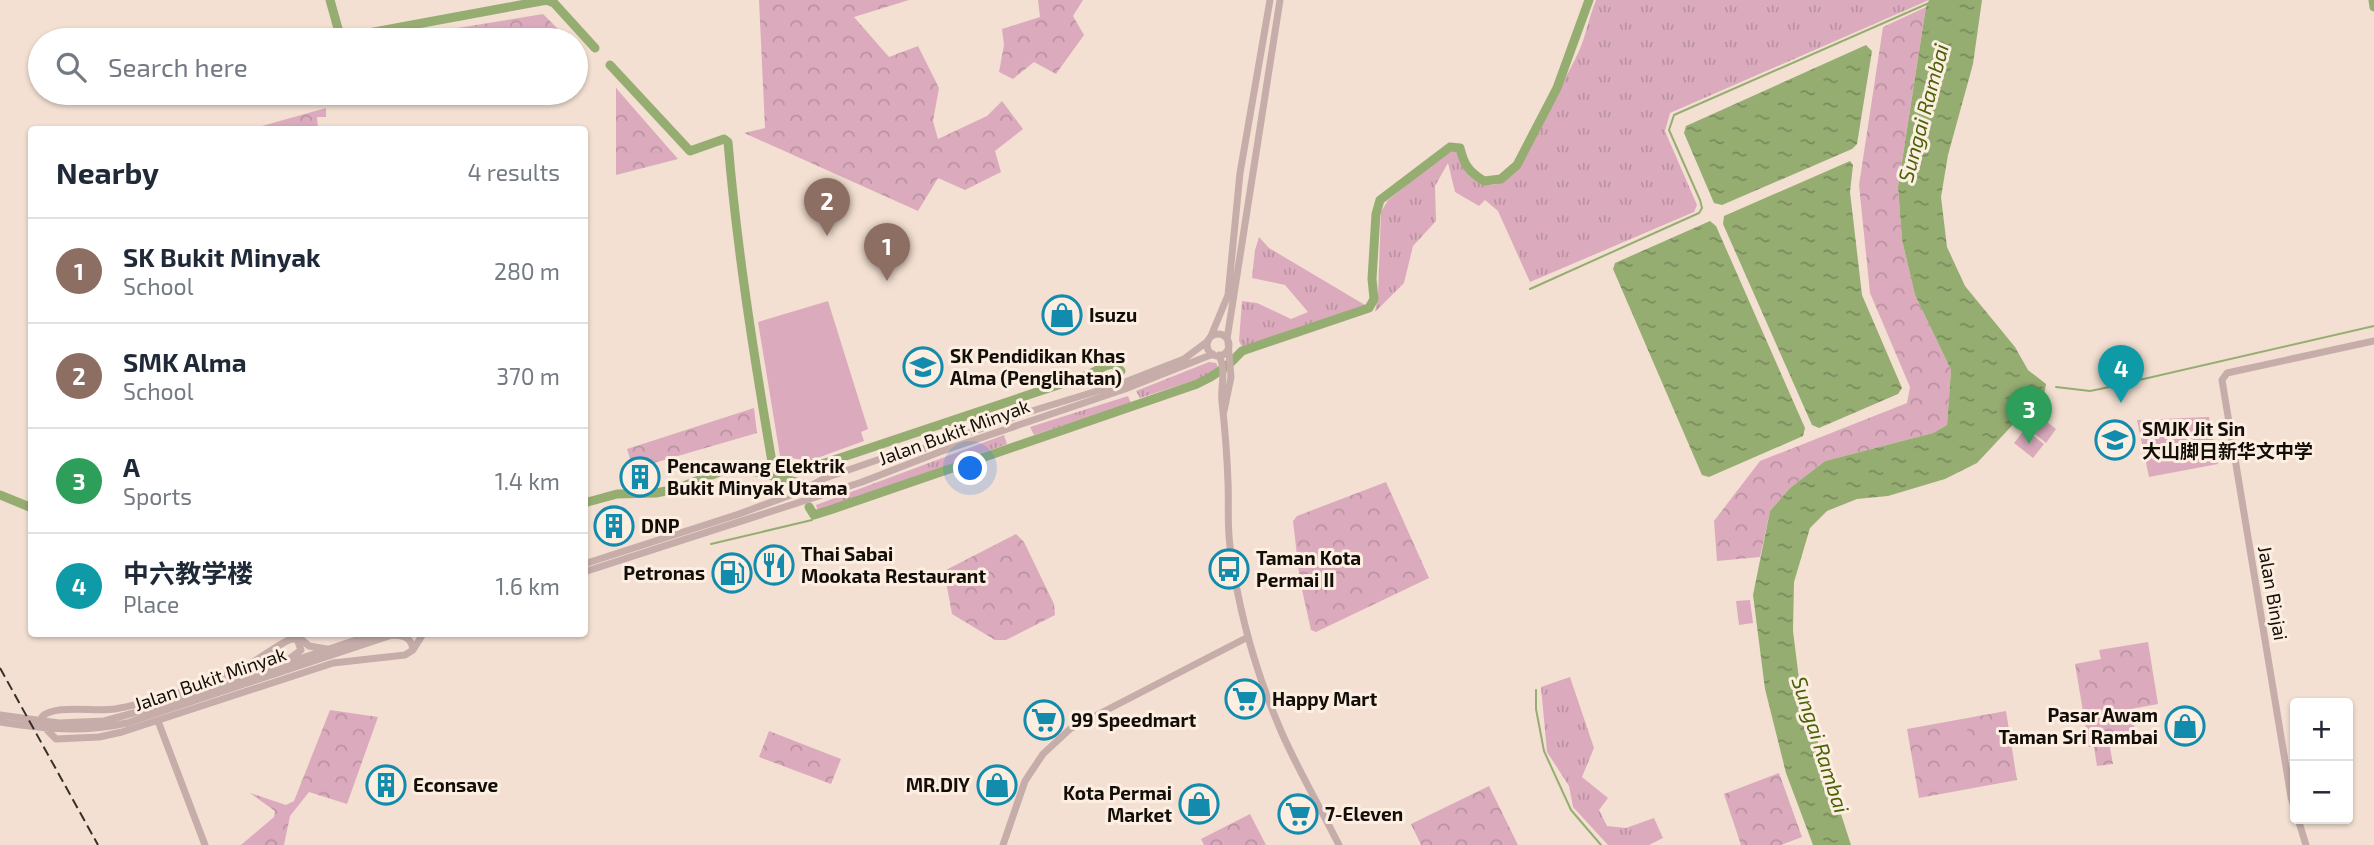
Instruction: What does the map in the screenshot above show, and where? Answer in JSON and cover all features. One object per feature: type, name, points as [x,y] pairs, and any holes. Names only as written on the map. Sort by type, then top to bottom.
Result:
[{"type":"main road","points":[[1221,357],[1208,349],[1228,295],[1240,173],[1270,0]]},
{"type":"main road","points":[[1280,0],[1228,341],[1221,357],[1227,378],[1221,400],[1224,411],[1229,540],[1248,637],[1283,734],[1339,845]]},
{"type":"main road","points":[[1210,338],[1220,334],[1228,341]]},
{"type":"main road","name":"Jalan Bukit Minyak","points":[[588,563],[739,514],[799,492],[825,478],[886,457],[1120,384],[1184,359],[1210,338]]},
{"type":"main road","name":"Jalan Binjai","points":[[2290,791],[2222,380],[2227,373],[2374,341]]},
{"type":"main road","name":"Jalan Bukit Minyak","points":[[588,571],[801,502],[998,431],[1221,357]]},
{"type":"main road","points":[[891,471],[836,486],[834,482],[902,454]]},
{"type":"main road","points":[[799,492],[824,485],[826,488],[801,502]]},
{"type":"main road","name":"Jalan Bukit Minyak","points":[[281,668],[365,637]]},
{"type":"main road","name":"Jalan Bukit Minyak","points":[[28,723],[104,722],[383,637]]},
{"type":"main road","points":[[403,637],[412,642],[413,650]]},
{"type":"main road","points":[[296,638],[284,642],[240,669],[159,697],[105,710],[53,709],[42,717],[43,726],[56,739],[99,737],[158,721],[326,665],[365,658],[405,656],[413,650],[421,637]]},
{"type":"main road","points":[[1003,845],[1025,781],[1043,754],[1070,729],[1248,637]]},
{"type":"main road","points":[[296,638],[309,646],[327,649]]},
{"type":"main road","points":[[281,668],[300,650],[296,638]]},
{"type":"main road","points":[[0,709],[3,720],[0,728]]},
{"type":"main road","points":[[0,715],[28,723]]},
{"type":"main road","points":[[158,721],[205,845]]},
{"type":"main road","points":[[0,722],[28,723]]},
{"type":"main road","points":[[2300,824],[2306,845]]},
{"type":"green space","points":[[759,0],[909,0],[854,17],[889,57],[918,46],[939,88],[933,121],[938,139],[987,116],[1002,101],[1023,129],[995,151],[1001,172],[965,190],[938,178],[918,211],[744,133],[765,128]]},
{"type":"green space","points":[[1038,0],[1083,0],[1073,16],[1084,35],[1056,74],[1034,62],[1013,79],[999,72],[1004,45],[1002,29],[1040,17]]},
{"type":"green space","points":[[1596,0],[1929,0],[1670,113],[1665,131],[1697,205],[1694,212],[1530,282],[1498,211],[1485,200],[1479,206],[1455,192],[1448,163],[1435,186],[1436,221],[1413,246],[1404,283],[1375,312],[1381,212],[1388,200],[1449,151],[1458,152],[1467,173],[1478,182],[1490,185],[1501,183],[1510,176],[1518,167],[1574,61]]},
{"type":"green space","points":[[1926,7],[1898,187],[1902,240],[1915,295],[1951,370],[1947,425],[1933,433],[1825,461],[1790,488],[1770,511],[1760,557],[1717,561],[1714,521],[1760,461],[1907,403],[1910,387],[1870,293],[1859,185],[1883,27]]},
{"type":"green space","points":[[543,14],[557,28],[457,28]]},
{"type":"green space","points":[[616,88],[678,159],[616,175]]},
{"type":"green space","points":[[326,108],[326,117],[317,117],[318,126],[262,126]]},
{"type":"green space","points":[[1259,237],[1269,248],[1365,305],[1242,347],[1239,341],[1242,301],[1257,303],[1291,319],[1308,312],[1285,285],[1252,278]]},
{"type":"green space","points":[[828,301],[868,429],[861,432],[864,441],[809,461],[780,456],[758,322]]},
{"type":"green space","points":[[1209,362],[1216,363],[1218,367],[1211,375],[1140,398],[1136,391]]},
{"type":"green space","points":[[1128,396],[1131,403],[1034,435],[1030,427]]},
{"type":"green space","points":[[754,408],[757,433],[633,469],[627,449]]},
{"type":"green space","points":[[2037,414],[2056,429],[2046,443],[2026,427]]},
{"type":"green space","points":[[2209,417],[2218,464],[2149,477],[2137,420]]},
{"type":"green space","points":[[2025,429],[2044,444],[2033,458],[2014,443]]},
{"type":"green space","points":[[1004,435],[1007,444],[818,511],[816,505]]},
{"type":"green space","points":[[1386,482],[1429,578],[1316,632],[1311,630],[1300,581],[1293,521],[1297,516]]},
{"type":"green space","points":[[1016,534],[1024,542],[1054,604],[1055,615],[1006,640],[995,640],[952,614],[944,571]]},
{"type":"green space","points":[[1750,600],[1753,623],[1739,625],[1736,601]]},
{"type":"green space","points":[[2148,642],[2158,704],[2131,709],[2135,730],[2108,737],[2113,764],[2097,766],[2094,747],[2089,747],[2075,664],[2101,659],[2099,650]]},
{"type":"green space","points":[[1570,677],[1594,748],[1582,777],[1608,798],[1599,810],[1607,826],[1626,828],[1654,818],[1663,838],[1649,845],[1608,845],[1573,807],[1569,786],[1547,752],[1541,687]]},
{"type":"green space","points":[[330,710],[378,717],[347,804],[309,792],[290,816],[284,845],[241,845],[274,817],[275,811],[250,793],[286,805],[294,801]]},
{"type":"green space","points":[[2006,711],[2017,780],[1919,798],[1907,729]]},
{"type":"green space","points":[[1966,724],[1968,735],[1947,739],[1945,728]]},
{"type":"green space","points":[[769,731],[841,759],[831,784],[759,757]]},
{"type":"green space","points":[[1779,773],[1802,837],[1781,845],[1741,845],[1724,794]]},
{"type":"green space","points":[[1489,786],[1518,845],[1421,845],[1411,824]]},
{"type":"green space","points":[[1250,814],[1266,845],[1204,845],[1201,839]]},
{"type":"water","name":"Sungai Rambai","points":[[1929,0],[1982,0],[1973,64],[1948,155],[1941,197],[1947,247],[1965,286],[2015,347],[2028,370],[2046,384],[2044,395],[2034,402],[1977,463],[1945,479],[1888,496],[1857,499],[1827,511],[1810,528],[1794,582],[1793,631],[1800,687],[1851,845],[1813,845],[1786,773],[1765,689],[1753,595],[1770,511],[1790,488],[1825,461],[1933,433],[1947,425],[1951,370],[1915,295],[1902,240],[1898,187]]},
{"type":"water","points":[[1866,45],[1872,51],[1857,144],[1852,149],[1722,205],[1714,203],[1684,133],[1686,126]]},
{"type":"water","points":[[1850,161],[1853,165],[1850,192],[1862,295],[1902,388],[1898,394],[1819,428],[1812,425],[1723,224],[1724,216]]},
{"type":"water","points":[[1710,221],[1716,226],[1805,428],[1803,436],[1709,477],[1702,475],[1613,269],[1615,263]]},
{"type":"waterway","points":[[330,0],[338,28]]},
{"type":"waterway","points":[[396,28],[547,0],[554,3],[577,28]]},
{"type":"waterway","points":[[809,507],[814,515],[830,510],[1197,384],[1221,370],[1242,351],[1369,308],[1374,299],[1372,279],[1376,214],[1380,200],[1450,147],[1460,148],[1468,168],[1484,181],[1501,179],[1517,165],[1557,88],[1589,0]]},
{"type":"waterway","points":[[2373,0],[2374,7]]},
{"type":"waterway","points":[[1530,289],[1699,213],[1702,208],[1700,200],[1669,130],[1674,115],[1929,3]]},
{"type":"waterway","points":[[588,40],[595,48]]},
{"type":"waterway","points":[[610,65],[690,151],[724,139],[728,142],[736,223],[772,462],[801,471],[1088,375],[1105,366],[1113,364],[1121,371]]},
{"type":"waterway","points":[[2056,387],[2090,391],[2374,326]]},
{"type":"waterway","points":[[588,502],[617,494],[656,493],[676,489],[727,469],[744,469],[801,483]]},
{"type":"waterway","points":[[0,495],[28,506]]},
{"type":"waterway","points":[[711,544],[812,520],[814,515]]},
{"type":"waterway","points":[[1536,690],[1536,709],[1544,751],[1571,810],[1601,845]]},
{"type":"railway","points":[[0,668],[98,845]]},
{"type":"place","name":"SMK Alma","points":[[827,236]]},
{"type":"place","name":"SK Bukit Minyak","points":[[887,281]]},
{"type":"place","name":"Isuzu","points":[[1062,315]]},
{"type":"place","name":"SK Pendidikan Khas Alma (Penglihatan)","points":[[923,367]]},
{"type":"place","name":"中六教学楼","points":[[2121,403]]},
{"type":"place","name":"SMJK Jit Sin 大山脚日新华文中学","points":[[2115,440]]},
{"type":"place","name":"A","points":[[2029,444]]},
{"type":"place","name":"Pencawang Elektrik Bukit Minyak Utama","points":[[640,477]]},
{"type":"place","name":"DNP","points":[[614,526]]},
{"type":"place","name":"Thai Sabai Mookata Restaurant","points":[[774,565]]},
{"type":"place","name":"Taman Kota Permai II","points":[[1229,569]]},
{"type":"place","name":"Petronas","points":[[732,573]]},
{"type":"place","name":"Happy Mart","points":[[1245,699]]},
{"type":"place","name":"99 Speedmart","points":[[1044,720]]},
{"type":"place","name":"Pasar Awam Taman Sri Rambai","points":[[2185,726]]},
{"type":"place","name":"Econsave","points":[[386,785]]},
{"type":"place","name":"MR.DIY","points":[[997,785]]},
{"type":"place","name":"Kota Permai Market","points":[[1199,804]]},
{"type":"place","name":"7-Eleven","points":[[1298,814]]}]
